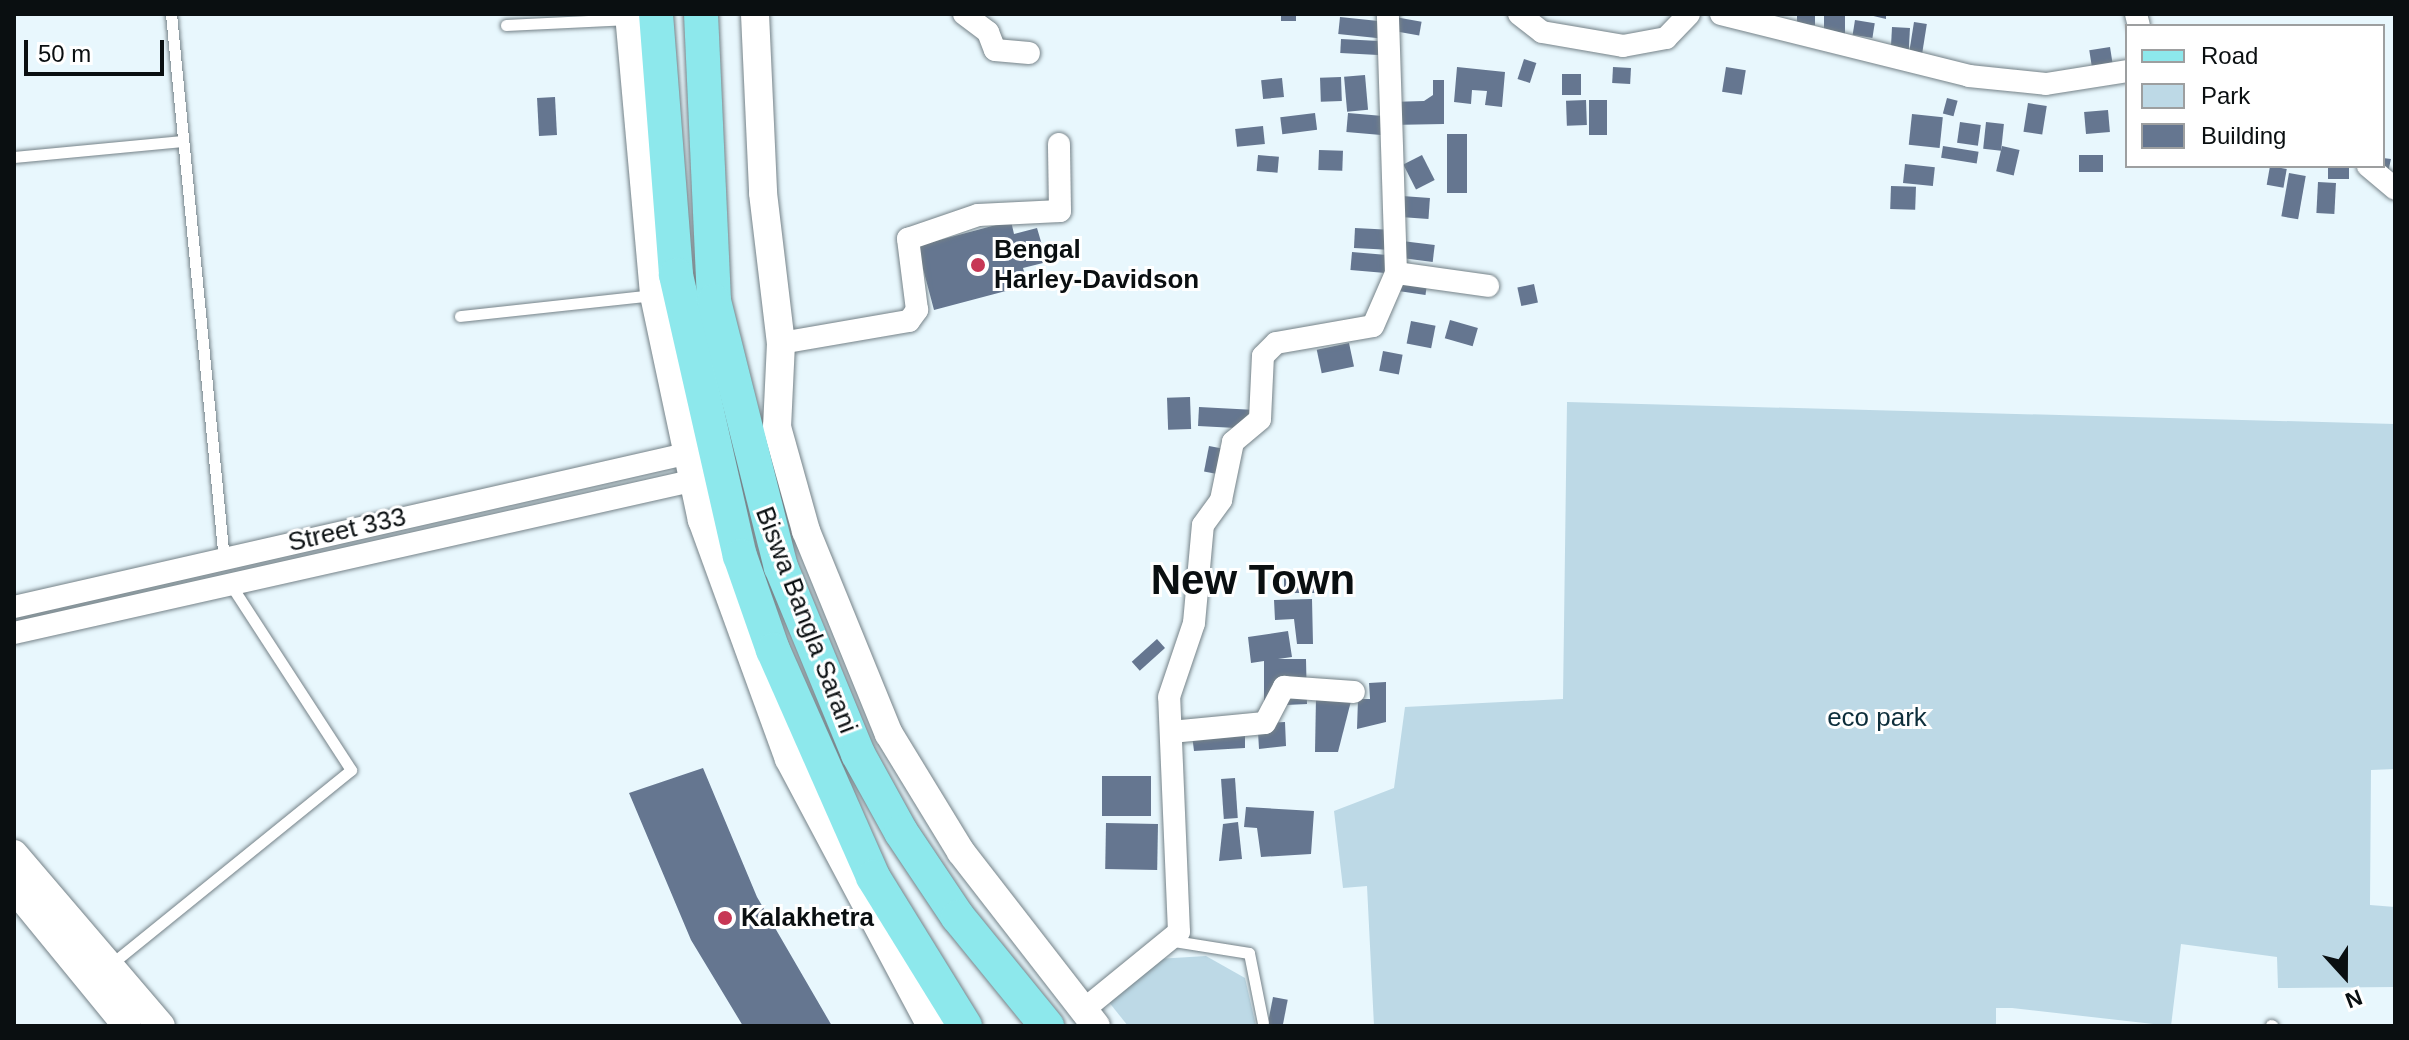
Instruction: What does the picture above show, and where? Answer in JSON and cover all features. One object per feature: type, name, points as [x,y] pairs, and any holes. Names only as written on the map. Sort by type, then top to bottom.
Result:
[{"type":"main road","name":"Biswa Bangla Sarani","points":[[701,14],[714,301],[781,567],[858,754],[901,832],[958,917],[1047,1026]]},
{"type":"main road","name":"Biswa Bangla Sarani","points":[[638,16],[676,275],[740,556],[843,814],[965,1026]]},
{"type":"street","points":[[755,14],[781,343],[777,427],[784,456],[889,734],[961,852],[1089,1019],[1174,941],[1169,697],[1194,623],[1203,525],[1221,500],[1233,442],[1260,419],[1265,351],[1373,326],[1396,273],[1388,14]]},
{"type":"street","points":[[964,14],[988,32],[995,50],[1029,53]]},
{"type":"street","points":[[1519,14],[1542,32],[1623,46],[1666,38],[1689,14]]},
{"type":"street","points":[[1721,14],[1969,76],[2060,84],[2125,71]]},
{"type":"street","points":[[638,16],[654,295],[688,468],[789,759],[931,1026]]},
{"type":"street","points":[[781,343],[909,321],[917,310],[908,239],[978,215],[1060,211],[1059,144]]},
{"type":"street","points":[[2370,168],[2395,189]]},
{"type":"street","points":[[1396,273],[1488,286]]},
{"type":"street","name":"Street 333","points":[[14,607],[224,560],[688,468]]},
{"type":"street","name":"Street 333","points":[[14,633],[231,585],[688,468]]},
{"type":"street","points":[[1171,732],[1265,723],[1284,687],[1354,692]]},
{"type":"street","points":[[14,854],[161,1026]]},
{"type":"street","points":[[14,888],[127,1026]]},
{"type":"lane","points":[[171,14],[224,560]]},
{"type":"lane","points":[[506,25],[638,16]]},
{"type":"lane","points":[[14,157],[182,141]]},
{"type":"lane","points":[[460,316],[654,295]]},
{"type":"lane","points":[[109,966],[351,770],[231,585]]},
{"type":"lane","points":[[1174,941],[1249,953],[1263,1023]]},
{"type":"green space","name":"eco park","points":[[1567,402],[2395,424],[2395,769],[2371,770],[2370,905],[2395,907],[2395,987],[2278,988],[2277,957],[2181,944],[2171,1026],[1996,1008],[1996,1026],[1374,1026],[1367,886],[1343,888],[1334,811],[1394,788],[1405,707],[1563,699]]},
{"type":"green space","points":[[1206,956],[1245,978],[1256,1026],[1128,1026],[1108,1001],[1157,959]]},
{"type":"building","points":[[1281,14],[1296,14],[1296,21],[1281,21]]},
{"type":"building","points":[[1797,14],[1815,14],[1815,25],[1797,25]]},
{"type":"building","points":[[1824,14],[1845,14],[1845,36],[1824,36]]},
{"type":"building","points":[[1865,14],[1886,14],[1886,19]]},
{"type":"building","points":[[1340,17],[1381,21],[1379,38],[1338,34]]},
{"type":"building","points":[[1395,17],[1422,22],[1419,35],[1393,31]]},
{"type":"building","points":[[1855,20],[1875,23],[1872,38],[1853,35]]},
{"type":"building","points":[[1914,22],[1927,24],[1922,58],[1909,56]]},
{"type":"building","points":[[1892,27],[1910,28],[1909,56],[1891,55]]},
{"type":"building","points":[[1341,39],[1379,41],[1378,55],[1340,53]]},
{"type":"building","points":[[2110,47],[2114,72],[2093,75],[2089,50]]},
{"type":"building","points":[[1524,59],[1536,63],[1530,83],[1518,79]]},
{"type":"building","points":[[1457,67],[1505,72],[1502,107],[1485,105],[1487,91],[1472,90],[1471,104],[1454,102]]},
{"type":"building","points":[[1613,67],[1631,68],[1630,84],[1612,83]]},
{"type":"building","points":[[1726,67],[1746,70],[1742,95],[1722,92]]},
{"type":"building","points":[[1562,74],[1581,74],[1581,95],[1562,95]]},
{"type":"building","points":[[1365,75],[1368,110],[1347,112],[1344,77]]},
{"type":"building","points":[[1341,77],[1342,101],[1321,102],[1320,78]]},
{"type":"building","points":[[1282,78],[1284,97],[1263,99],[1261,80]]},
{"type":"building","points":[[1433,80],[1444,80],[1444,124],[1390,125],[1390,102],[1424,101],[1433,95]]},
{"type":"building","points":[[555,97],[557,135],[539,136],[537,98]]},
{"type":"building","points":[[1947,98],[1958,101],[1953,116],[1943,113]]},
{"type":"building","points":[[1586,100],[1587,125],[1567,126],[1566,101]]},
{"type":"building","points":[[1589,100],[1607,100],[1607,135],[1589,135]]},
{"type":"building","points":[[2028,103],[2047,106],[2042,135],[2023,132]]},
{"type":"building","points":[[2108,110],[2110,132],[2086,134],[2084,112]]},
{"type":"building","points":[[1315,113],[1317,130],[1282,134],[1280,117]]},
{"type":"building","points":[[1348,113],[1383,116],[1381,135],[1346,132]]},
{"type":"building","points":[[1912,114],[1943,117],[1940,148],[1909,145]]},
{"type":"building","points":[[1960,122],[1981,125],[1978,146],[1957,143]]},
{"type":"building","points":[[1986,122],[2004,124],[2001,151],[1983,149]]},
{"type":"building","points":[[1263,126],[1265,144],[1237,147],[1235,129]]},
{"type":"building","points":[[1447,134],[1467,134],[1467,193],[1447,193]]},
{"type":"building","points":[[1943,146],[1979,152],[1977,163],[1941,158]]},
{"type":"building","points":[[2002,146],[2020,150],[2014,175],[1996,171]]},
{"type":"building","points":[[1319,150],[1343,151],[1342,171],[1318,170]]},
{"type":"building","points":[[1258,155],[1279,157],[1278,173],[1257,171]]},
{"type":"building","points":[[1422,155],[1435,180],[1416,189],[1403,165]]},
{"type":"building","points":[[2079,155],[2103,155],[2103,172],[2079,172]]},
{"type":"building","points":[[2385,158],[2391,159],[2388,172],[2385,168]]},
{"type":"building","points":[[1905,164],[1935,167],[1933,186],[1903,183]]},
{"type":"building","points":[[2270,168],[2287,169],[2283,188],[2267,185]]},
{"type":"building","points":[[2328,168],[2349,168],[2349,179],[2328,179]]},
{"type":"building","points":[[2289,173],[2306,176],[2298,219],[2281,216]]},
{"type":"building","points":[[2318,182],[2336,183],[2334,214],[2316,213]]},
{"type":"building","points":[[1891,186],[1916,187],[1915,210],[1890,209]]},
{"type":"building","points":[[1402,196],[1430,198],[1428,219],[1401,217]]},
{"type":"building","name":"Bengal Harley-Davidson","points":[[1011,221],[1014,234],[1037,228],[1047,262],[1023,268],[1028,285],[934,310],[917,246]]},
{"type":"building","points":[[1355,228],[1389,230],[1388,250],[1354,248]]},
{"type":"building","points":[[1402,241],[1435,245],[1433,262],[1400,258]]},
{"type":"building","points":[[1352,252],[1387,255],[1385,273],[1350,270]]},
{"type":"building","points":[[1399,275],[1428,279],[1425,295],[1397,291]]},
{"type":"building","points":[[1534,284],[1538,303],[1521,306],[1517,288]]},
{"type":"building","points":[[1450,320],[1478,328],[1473,346],[1445,338]]},
{"type":"building","points":[[1411,321],[1436,326],[1431,348],[1407,344]]},
{"type":"building","points":[[1349,343],[1354,366],[1322,373],[1317,350]]},
{"type":"building","points":[[1383,351],[1403,355],[1399,374],[1379,371]]},
{"type":"building","points":[[1190,397],[1191,429],[1168,430],[1167,398]]},
{"type":"building","points":[[1199,407],[1251,410],[1250,429],[1198,426]]},
{"type":"building","points":[[1209,446],[1225,449],[1220,475],[1204,472]]},
{"type":"building","points":[[1284,578],[1319,578],[1319,593],[1284,593]]},
{"type":"building","points":[[1312,599],[1313,644],[1297,644],[1294,619],[1275,620],[1274,600]]},
{"type":"building","points":[[1288,631],[1292,657],[1278,659],[1306,659],[1307,704],[1264,706],[1264,661],[1251,663],[1248,637]]},
{"type":"building","points":[[1157,639],[1165,648],[1140,671],[1132,662]]},
{"type":"building","points":[[1386,682],[1386,722],[1357,729],[1358,699],[1370,699],[1369,683]]},
{"type":"building","points":[[1316,697],[1351,701],[1338,752],[1315,752]]},
{"type":"building","points":[[1285,722],[1286,746],[1259,749],[1258,732],[1245,732],[1245,748],[1194,751],[1191,727]]},
{"type":"building","name":"Kalakhetra","points":[[703,768],[757,897],[832,1026],[743,1026],[691,940],[629,793]]},
{"type":"building","points":[[1102,776],[1151,776],[1151,816],[1102,816]]},
{"type":"building","points":[[1235,778],[1238,818],[1224,819],[1221,779]]},
{"type":"building","points":[[1246,807],[1314,811],[1311,854],[1261,857],[1257,828],[1244,827]]},
{"type":"building","points":[[1238,822],[1242,859],[1219,861],[1223,824]]},
{"type":"building","points":[[1106,823],[1158,824],[1157,870],[1105,869]]},
{"type":"building","points":[[1273,997],[1288,1000],[1283,1026],[1267,1026]]},
{"type":"place","name":"Bengal Harley-Davidson","points":[[978,265]]},
{"type":"place","name":"Kalakhetra","points":[[725,918]]},
{"type":"district","name":"New Town","points":[[1253,580]]}]
